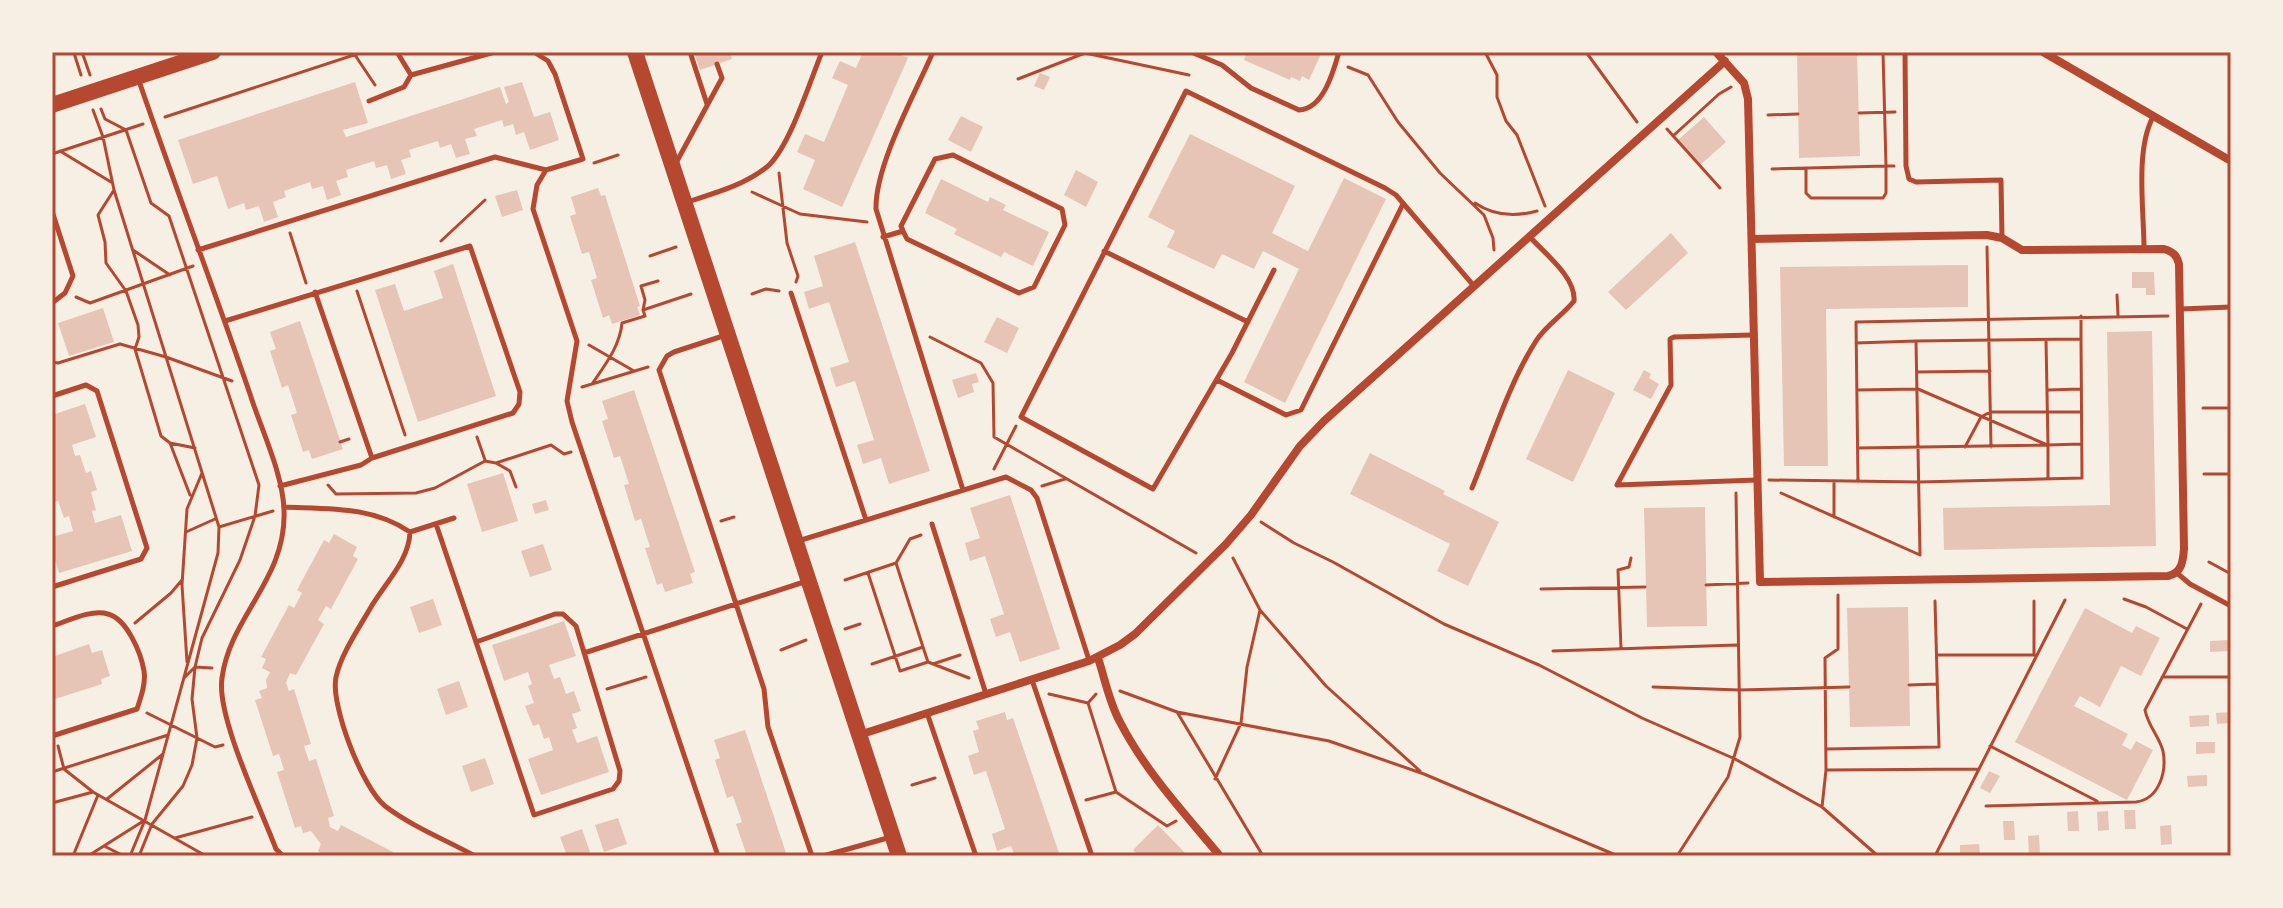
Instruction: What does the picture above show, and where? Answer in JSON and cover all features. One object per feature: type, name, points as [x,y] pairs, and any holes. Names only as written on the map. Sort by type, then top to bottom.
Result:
[{"type":"main road","points":[[52,105],[213,52]]},
{"type":"main road","points":[[635,52],[899,856]]},
{"type":"street","points":[[1716,52],[1744,83],[1748,99],[1760,582],[2168,576],[2177,573],[2184,549],[2181,313],[2177,257],[2164,249],[2022,250],[2002,238],[1987,235],[1752,239]]},
{"type":"street","points":[[2043,52],[2231,161]]},
{"type":"street","points":[[859,735],[1094,659],[1135,634],[1226,544],[1251,515],[1300,446],[1324,421],[1725,61]]},
{"type":"street","points":[[1094,659],[1120,722],[1137,750],[1220,856]]},
{"type":"lane","points":[[397,52],[411,75]]},
{"type":"lane","points":[[369,101],[404,87],[411,75],[495,52]]},
{"type":"lane","points":[[198,250],[495,157],[546,170],[583,159],[555,74],[548,61],[534,52]]},
{"type":"lane","points":[[690,52],[707,105]]},
{"type":"lane","points":[[685,202],[738,185],[768,165],[778,153],[822,52]]},
{"type":"lane","points":[[933,52],[881,172],[875,193],[879,224],[963,490]]},
{"type":"lane","points":[[1194,54],[1222,65],[1251,88],[1299,110],[1307,110],[1320,98],[1339,52]]},
{"type":"lane","points":[[1905,52],[1906,171],[1909,179],[1916,182],[2001,180],[2002,238]]},
{"type":"lane","points":[[673,168],[722,78],[717,64]]},
{"type":"lane","points":[[138,76],[225,321],[280,486],[284,507],[284,532],[277,561],[230,648],[221,679],[223,703],[235,742],[276,849],[283,856]]},
{"type":"lane","points":[[1274,270],[1217,380],[1153,489],[1021,417],[1186,91],[1385,188],[1403,204],[1474,286]]},
{"type":"lane","points":[[2144,249],[2143,149],[2146,129],[2153,117]]},
{"type":"lane","points":[[953,155],[1062,209],[1065,225],[1034,287],[1019,293],[907,239],[903,231],[901,226],[935,159],[953,155]]},
{"type":"lane","points":[[546,170],[537,185],[533,209],[577,341],[567,401],[580,449],[718,856]]},
{"type":"lane","points":[[1217,380],[1286,415],[1301,410],[1403,204]]},
{"type":"lane","points":[[52,211],[73,276],[65,293],[52,303]]},
{"type":"lane","points":[[883,237],[903,231]]},
{"type":"lane","points":[[1472,488],[1536,340],[1574,301],[1575,291],[1569,280],[1530,237]]},
{"type":"lane","points":[[225,321],[470,246],[520,392],[519,404],[513,413],[372,458],[361,465],[280,486]]},
{"type":"lane","points":[[1104,251],[1248,322]]},
{"type":"lane","points":[[315,292],[372,458]]},
{"type":"lane","points":[[791,293],[866,520]]},
{"type":"lane","points":[[2181,313],[2231,307]]},
{"type":"lane","points":[[727,335],[674,352],[667,356],[659,370],[764,689],[768,727],[812,856]]},
{"type":"lane","points":[[1755,335],[1670,339],[1671,385],[1617,485],[1757,480]]},
{"type":"lane","points":[[52,396],[86,385],[97,391],[147,548],[141,559],[52,587]]},
{"type":"lane","points":[[796,542],[1006,477],[1031,490],[1037,498],[1094,659]]},
{"type":"lane","points":[[284,507],[374,514],[410,532],[454,518]]},
{"type":"lane","points":[[436,524],[534,815],[613,789],[619,781],[620,771],[576,626],[563,614],[555,614],[476,642]]},
{"type":"lane","points":[[932,524],[986,694]]},
{"type":"lane","points":[[410,532],[409,545],[373,603],[336,677],[337,704],[368,786],[382,804],[475,856]]},
{"type":"lane","points":[[2177,573],[2198,589],[2231,606]]},
{"type":"lane","points":[[584,653],[808,581]]},
{"type":"lane","points":[[52,626],[97,613],[109,614],[128,629],[144,671],[137,709],[54,735]]},
{"type":"lane","points":[[1032,679],[1092,856]]},
{"type":"lane","points":[[927,713],[976,856]]},
{"type":"lane","points":[[823,856],[893,837]]},
{"type":"path","points":[[52,154],[363,52]]},
{"type":"path","points":[[1354,70],[1368,75],[1398,122],[1440,173],[1469,199],[1485,210],[1513,215],[1545,209],[1517,135],[1506,121],[1497,97],[1497,75],[1485,52]]},
{"type":"path","points":[[1586,52],[1639,125]]},
{"type":"path","points":[[1806,168],[1806,193],[1811,198],[1883,198],[1886,193],[1886,166],[1883,52]]},
{"type":"path","points":[[74,53],[81,75]]},
{"type":"path","points":[[1018,79],[1085,53],[1189,75]]},
{"type":"path","points":[[1186,81],[1194,54]]},
{"type":"path","points":[[355,55],[376,87]]},
{"type":"path","points":[[1673,136],[1719,94],[1735,86]]},
{"type":"path","points":[[93,110],[103,137],[114,190],[219,527],[218,553],[145,820],[127,856],[105,846]]},
{"type":"path","points":[[1859,113],[1906,112]]},
{"type":"path","points":[[1768,115],[1798,114]]},
{"type":"path","points":[[105,119],[126,130],[151,203],[169,216],[259,485],[255,516],[240,560],[202,638],[195,667],[192,699],[197,738],[192,765],[183,786],[152,824],[139,856]]},
{"type":"path","points":[[1667,129],[1720,188]]},
{"type":"path","points":[[60,151],[112,183]]},
{"type":"path","points":[[752,294],[766,289],[791,293],[798,276],[787,243],[778,153]]},
{"type":"path","points":[[599,161],[618,155]]},
{"type":"path","points":[[1772,169],[1886,166]]},
{"type":"path","points":[[738,185],[800,214],[879,224]]},
{"type":"path","points":[[114,190],[98,215],[105,242],[106,263],[126,291],[138,325],[139,337],[135,349],[161,436],[170,443],[195,448]]},
{"type":"path","points":[[1469,199],[1490,226],[1495,254]]},
{"type":"path","points":[[429,258],[440,241],[485,200]]},
{"type":"path","points":[[287,222],[304,276]]},
{"type":"path","points":[[1987,235],[1991,447]]},
{"type":"path","points":[[650,256],[676,247]]},
{"type":"path","points":[[133,250],[170,275]]},
{"type":"path","points":[[65,293],[90,303],[187,268]]},
{"type":"path","points":[[354,280],[408,447]]},
{"type":"path","points":[[592,384],[611,357],[622,323],[645,316],[641,286],[658,281]]},
{"type":"path","points":[[643,310],[691,294]]},
{"type":"path","points":[[2117,295],[2118,316]]},
{"type":"path","points":[[1858,482],[1856,322],[2181,313]]},
{"type":"path","points":[[1757,480],[1919,482],[2082,478],[2081,316]]},
{"type":"path","points":[[912,328],[981,363],[993,383],[994,437],[1209,560]]},
{"type":"path","points":[[2046,339],[2048,479]]},
{"type":"path","points":[[1856,343],[2081,339]]},
{"type":"path","points":[[577,341],[634,371]]},
{"type":"path","points":[[1781,493],[1920,555],[1916,341]]},
{"type":"path","points":[[52,362],[58,363],[120,344],[166,357],[247,387]]},
{"type":"path","points":[[569,391],[647,367],[659,370]]},
{"type":"path","points":[[1917,372],[1990,371]]},
{"type":"path","points":[[1857,390],[1918,389],[2048,445]]},
{"type":"path","points":[[2047,390],[2080,389]]},
{"type":"path","points":[[2203,408],[2230,408]]},
{"type":"path","points":[[1965,447],[1981,417],[1990,412],[2081,412]]},
{"type":"path","points":[[340,442],[349,439]]},
{"type":"path","points":[[170,443],[191,497]]},
{"type":"path","points":[[995,467],[1008,443]]},
{"type":"path","points":[[1858,448],[2081,444]]},
{"type":"path","points":[[496,463],[551,445],[564,454],[580,449]]},
{"type":"path","points":[[481,448],[485,461]]},
{"type":"path","points":[[320,476],[336,494],[416,493],[435,488],[485,461],[510,471],[516,487]]},
{"type":"path","points":[[187,665],[182,580],[187,509],[202,472]]},
{"type":"path","points":[[2204,474],[2231,474]]},
{"type":"path","points":[[1038,488],[1067,478]]},
{"type":"path","points":[[1677,856],[1720,789],[1735,759],[1740,737],[1736,480]]},
{"type":"path","points":[[1834,482],[1834,517]]},
{"type":"path","points":[[219,527],[284,507]]},
{"type":"path","points":[[1251,515],[1294,543],[1444,624],[1539,665],[1642,718],[1735,759],[1822,807],[1878,856]]},
{"type":"path","points":[[186,532],[217,518]]},
{"type":"path","points":[[845,580],[896,563],[910,539]]},
{"type":"path","points":[[1226,544],[1260,610],[1326,686],[1424,774]]},
{"type":"path","points":[[1621,649],[1618,570],[1629,567],[1631,558]]},
{"type":"path","points":[[2209,562],[2231,574]]},
{"type":"path","points":[[896,563],[928,662]]},
{"type":"path","points":[[868,573],[900,671],[928,662],[982,684]]},
{"type":"path","points":[[128,629],[182,580]]},
{"type":"path","points":[[1822,807],[1826,770],[1825,658],[1838,649],[1838,581]]},
{"type":"path","points":[[1706,585],[1760,582]]},
{"type":"path","points":[[1541,589],[1645,587]]},
{"type":"path","points":[[2124,599],[2187,629]]},
{"type":"path","points":[[1935,856],[2065,600]]},
{"type":"path","points":[[1826,749],[1939,747],[1935,601]]},
{"type":"path","points":[[2034,601],[2034,657]]},
{"type":"path","points":[[1986,806],[2146,801],[2153,796],[2164,767],[2162,750],[2147,721],[2145,710],[2203,601]]},
{"type":"path","points":[[1215,779],[1241,723],[1247,667],[1260,610]]},
{"type":"path","points":[[845,629],[860,624]]},
{"type":"path","points":[[781,650],[806,640]]},
{"type":"path","points":[[1553,651],[1738,645]]},
{"type":"path","points":[[872,664],[923,647]]},
{"type":"path","points":[[933,664],[972,651]]},
{"type":"path","points":[[1937,655],[2034,657]]},
{"type":"path","points":[[195,667],[224,669]]},
{"type":"path","points":[[184,679],[195,667]]},
{"type":"path","points":[[596,692],[657,674]]},
{"type":"path","points":[[2162,677],[2231,677]]},
{"type":"path","points":[[1909,685],[1937,684]]},
{"type":"path","points":[[1088,703],[1106,686],[1177,712],[1329,741],[1424,774],[1618,856]]},
{"type":"path","points":[[1653,687],[1739,690],[1849,687]]},
{"type":"path","points":[[1036,692],[1088,703]]},
{"type":"path","points":[[1088,703],[1116,792],[1160,822]]},
{"type":"path","points":[[137,709],[215,747],[235,742]]},
{"type":"path","points":[[1177,712],[1263,856]]},
{"type":"path","points":[[54,735],[64,769],[93,792],[206,856]]},
{"type":"path","points":[[52,772],[168,735]]},
{"type":"path","points":[[1990,746],[2101,803]]},
{"type":"path","points":[[107,799],[163,754]]},
{"type":"path","points":[[1826,770],[1979,769]]},
{"type":"path","points":[[912,785],[948,773]]},
{"type":"path","points":[[52,803],[93,792]]},
{"type":"path","points":[[1075,804],[1116,792]]},
{"type":"path","points":[[73,856],[98,795]]},
{"type":"path","points":[[175,838],[263,814]]},
{"type":"path","points":[[88,856],[145,820]]},
{"type":"building","points":[[694,52],[730,52],[732,59],[700,70]]},
{"type":"building","points":[[863,52],[895,52],[908,58],[842,207],[803,189],[815,160],[797,152],[805,134],[824,142],[848,85],[832,78],[840,61],[856,68]]},
{"type":"building","points":[[1247,52],[1322,52],[1309,80],[1302,76],[1300,81],[1291,77],[1290,80],[1244,60]]},
{"type":"building","points":[[1797,52],[1857,52],[1860,156],[1799,158]]},
{"type":"building","points":[[1040,73],[1050,77],[1044,90],[1034,86]]},
{"type":"building","points":[[355,82],[368,123],[343,130],[346,137],[500,87],[506,104],[509,102],[504,87],[522,82],[534,117],[550,112],[559,140],[530,150],[524,132],[516,135],[513,124],[504,127],[502,120],[474,129],[477,136],[465,139],[470,154],[456,158],[451,144],[440,148],[438,141],[409,150],[411,157],[401,160],[406,174],[391,179],[387,165],[376,168],[374,161],[346,170],[348,177],[336,181],[341,195],[327,200],[323,186],[312,189],[310,182],[284,191],[286,197],[273,202],[278,217],[264,222],[259,206],[246,210],[244,203],[228,209],[217,176],[193,184],[178,140]]},
{"type":"building","points":[[961,116],[983,127],[971,152],[948,140]]},
{"type":"building","points":[[1704,117],[1726,142],[1700,165],[1678,140]]},
{"type":"building","points":[[1190,134],[1295,186],[1272,233],[1308,251],[1344,178],[1386,199],[1285,403],[1244,382],[1299,269],[1263,251],[1254,269],[1222,254],[1214,269],[1167,247],[1175,231],[1148,217]]},
{"type":"building","points":[[1076,170],[1098,182],[1086,207],[1064,195]]},
{"type":"building","points":[[941,179],[988,202],[990,197],[1006,205],[1003,210],[1049,232],[1033,266],[1004,252],[1001,257],[954,234],[957,229],[925,213]]},
{"type":"building","points":[[598,188],[601,196],[605,195],[640,306],[637,307],[640,315],[612,324],[609,315],[603,318],[591,280],[597,278],[589,252],[582,254],[570,216],[576,214],[571,197]]},
{"type":"building","points":[[517,190],[523,210],[502,217],[495,196]]},
{"type":"building","points":[[1671,233],[1688,253],[1626,310],[1608,292]]},
{"type":"building","points":[[855,242],[930,471],[889,484],[881,458],[863,464],[857,445],[874,440],[855,381],[836,387],[833,378],[830,368],[849,362],[829,302],[809,309],[804,292],[823,286],[814,256]]},
{"type":"building","points":[[453,264],[496,396],[418,422],[375,290],[395,284],[404,311],[443,298],[434,271]]},
{"type":"building","points":[[1968,265],[1968,307],[1826,309],[1828,466],[1784,466],[1780,267]]},
{"type":"building","points":[[2132,272],[2154,272],[2155,295],[2146,295],[2146,288],[2132,288]]},
{"type":"building","points":[[103,308],[114,342],[69,356],[58,323]]},
{"type":"building","points":[[997,317],[1019,328],[1007,353],[984,342]]},
{"type":"building","points":[[300,321],[343,449],[312,459],[309,450],[303,452],[291,415],[297,413],[288,385],[282,388],[270,351],[276,349],[270,332]]},
{"type":"building","points":[[2152,331],[2156,546],[1944,550],[1943,508],[2110,505],[2107,332]]},
{"type":"building","points":[[1568,370],[1615,393],[1573,482],[1526,459]]},
{"type":"building","points":[[1644,370],[1651,374],[1649,378],[1659,384],[1651,399],[1633,390]]},
{"type":"building","points":[[976,373],[979,382],[972,384],[974,392],[958,398],[952,380]]},
{"type":"building","points":[[634,390],[695,572],[690,574],[693,583],[665,592],[662,583],[657,585],[645,548],[650,547],[641,519],[635,521],[624,485],[629,484],[620,456],[614,458],[602,421],[608,419],[602,401]]},
{"type":"building","points":[[85,404],[96,437],[72,445],[75,456],[80,455],[86,473],[91,471],[97,490],[91,492],[96,510],[92,511],[95,523],[121,515],[132,551],[59,573],[52,550],[52,537],[73,531],[69,516],[64,518],[58,501],[53,502],[52,499],[52,415]]},
{"type":"building","points":[[1370,453],[1499,522],[1468,586],[1437,571],[1450,544],[1350,494]]},
{"type":"building","points":[[503,473],[518,521],[482,532],[467,484]]},
{"type":"building","points":[[1010,495],[1060,649],[1020,662],[1010,632],[996,637],[990,619],[1004,614],[985,556],[970,561],[965,543],[980,538],[970,508]]},
{"type":"building","points":[[546,500],[549,510],[535,514],[532,504]]},
{"type":"building","points":[[1705,507],[1707,626],[1647,627],[1644,508]]},
{"type":"building","points":[[334,534],[357,547],[353,556],[358,559],[331,609],[326,606],[318,620],[324,624],[296,675],[290,673],[286,683],[289,691],[294,689],[311,744],[304,746],[309,761],[316,759],[334,816],[328,818],[330,827],[338,831],[341,825],[393,852],[391,856],[324,856],[318,851],[321,844],[311,831],[303,833],[301,826],[295,828],[277,772],[284,770],[279,754],[273,756],[255,700],[262,698],[259,691],[267,688],[266,680],[270,672],[262,668],[266,659],[261,657],[289,605],[294,608],[302,593],[297,590],[324,540],[329,543]]},
{"type":"building","points":[[543,544],[552,570],[530,577],[521,551]]},
{"type":"building","points":[[433,599],[442,625],[419,633],[410,607]]},
{"type":"building","points":[[1908,607],[1910,726],[1850,727],[1847,608]]},
{"type":"building","points":[[2085,608],[2132,633],[2136,626],[2160,638],[2141,676],[2121,666],[2100,707],[2080,696],[2074,706],[2128,734],[2122,745],[2131,750],[2136,741],[2153,750],[2127,800],[2015,742]]},
{"type":"building","points":[[564,621],[576,656],[549,665],[554,679],[560,677],[566,694],[574,691],[581,711],[572,714],[577,728],[572,730],[577,743],[597,736],[609,772],[541,795],[528,759],[553,750],[549,737],[544,739],[539,724],[533,726],[525,706],[534,703],[528,686],[532,684],[528,672],[504,681],[492,645]]},
{"type":"building","points":[[2229,640],[2230,651],[2210,652],[2210,641]]},
{"type":"building","points":[[89,644],[92,653],[102,650],[110,676],[101,679],[102,684],[52,700],[52,657]]},
{"type":"building","points":[[459,681],[468,707],[446,715],[437,689]]},
{"type":"building","points":[[1005,712],[1007,720],[1013,718],[1060,856],[1015,856],[1011,846],[997,851],[992,834],[1005,829],[986,771],[974,775],[968,756],[979,752],[973,731],[979,729],[976,721]]},
{"type":"building","points":[[2231,712],[2231,723],[2217,724],[2216,713]]},
{"type":"building","points":[[2209,715],[2209,726],[2190,727],[2189,716]]},
{"type":"building","points":[[745,730],[787,856],[747,856],[736,824],[742,822],[733,796],[727,798],[715,760],[720,758],[714,740]]},
{"type":"building","points":[[2196,742],[2215,742],[2215,753],[2196,754]]},
{"type":"building","points":[[485,758],[494,784],[471,792],[462,766]]},
{"type":"building","points":[[1989,771],[2000,776],[1990,793],[1980,788]]},
{"type":"building","points":[[2207,775],[2207,786],[2188,787],[2187,776]]},
{"type":"building","points":[[2124,810],[2135,810],[2136,829],[2125,829]]},
{"type":"building","points":[[2078,811],[2079,831],[2068,831],[2067,812]]},
{"type":"building","points":[[2108,811],[2109,830],[2098,831],[2097,812]]},
{"type":"building","points":[[618,818],[627,844],[604,852],[595,825]]},
{"type":"building","points":[[2003,821],[2014,821],[2015,840],[2004,840]]},
{"type":"building","points":[[1158,825],[1188,856],[1139,856],[1133,850]]},
{"type":"building","points":[[2171,825],[2172,844],[2161,845],[2160,826]]},
{"type":"building","points":[[582,829],[591,855],[567,856],[560,837]]},
{"type":"building","points":[[2039,835],[2040,854],[2029,855],[2028,836]]},
{"type":"building","points":[[1979,844],[1980,855],[1960,856],[1960,845]]}]
